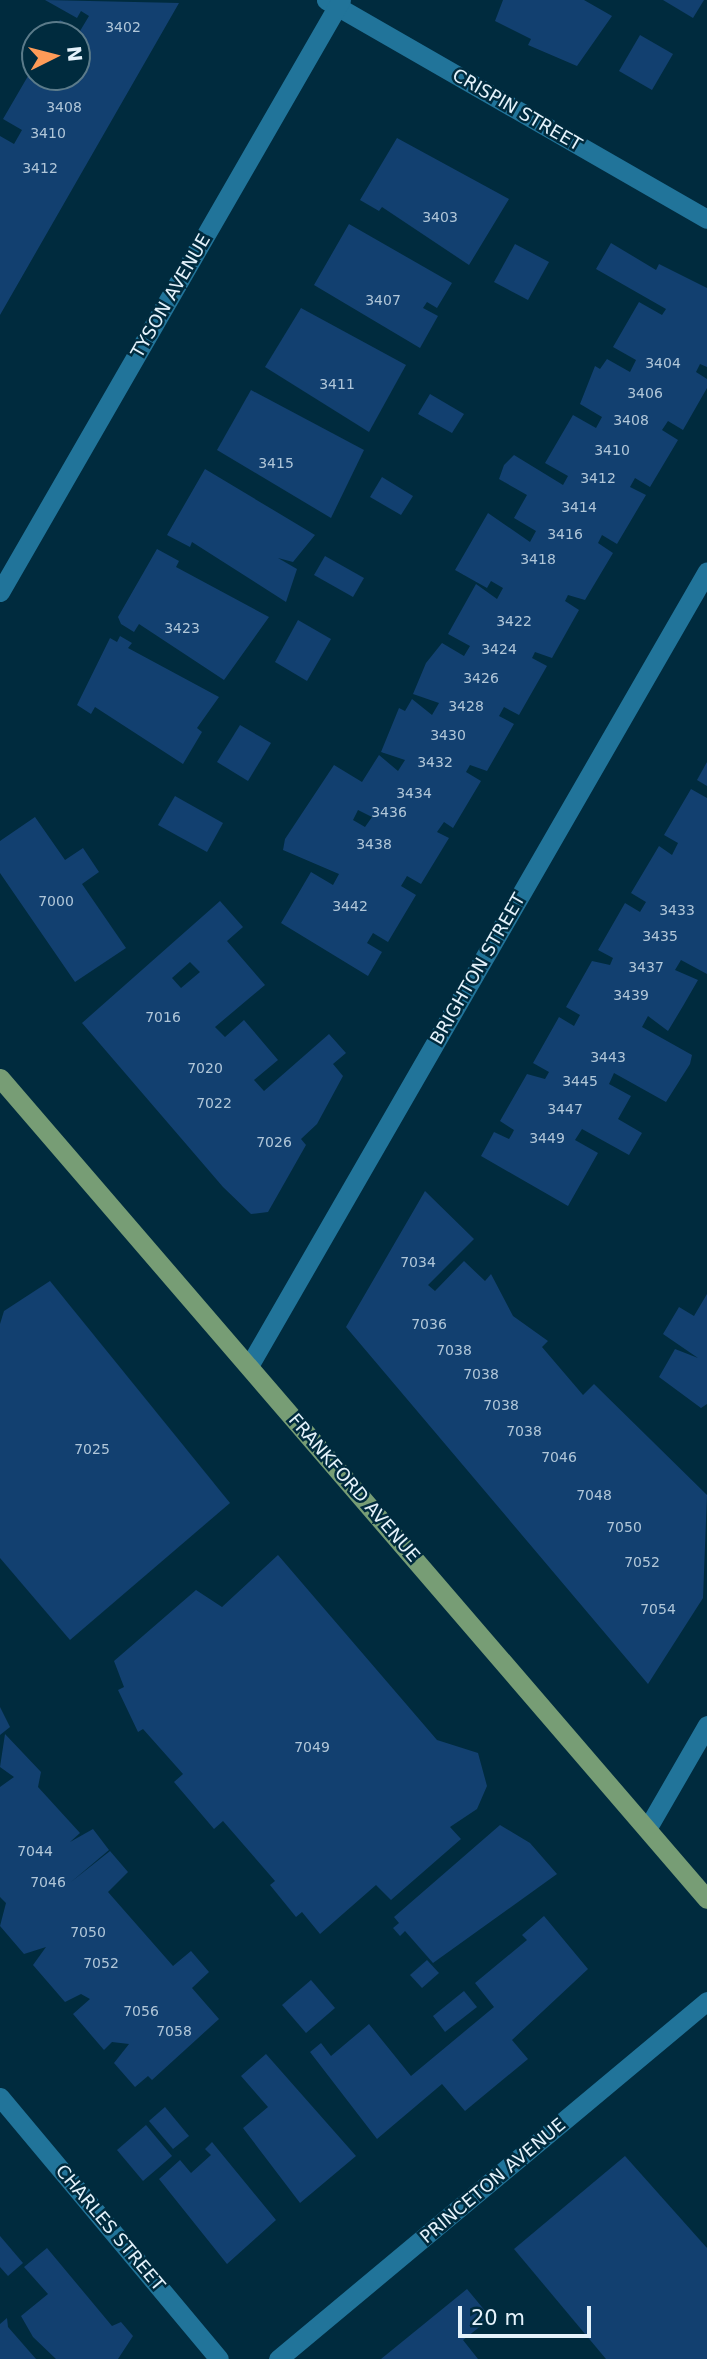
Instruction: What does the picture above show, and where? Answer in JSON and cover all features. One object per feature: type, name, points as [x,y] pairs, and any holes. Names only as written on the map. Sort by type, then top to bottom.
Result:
[{"type":"main road","name":"FRANKFORD AVENUE","points":[[0,1078],[707,1899]]},
{"type":"street","name":"CRISPIN STREET","points":[[335,2],[707,219]]},
{"type":"street","name":"TYSON AVENUE","points":[[0,592],[335,2]]},
{"type":"street","name":"BRIGHTON STREET","points":[[249,1366],[707,571]]},
{"type":"street","points":[[647,1829],[707,1725]]},
{"type":"street","name":"PRINCETON AVENUE","points":[[278,2359],[707,2001]]},
{"type":"street","name":"CHARLES STREET","points":[[0,2097],[219,2359]]},
{"type":"building","points":[[45,0],[179,3],[0,315],[0,136],[14,144],[22,130],[3,119],[21,88],[21,91],[91,91],[91,21],[86,21],[89,16],[81,11],[77,18]]},
{"type":"building","points":[[503,0],[584,0],[612,16],[577,66],[528,45],[531,39],[495,21]]},
{"type":"building","points":[[663,0],[704,0],[693,18]]},
{"type":"building","points":[[640,35],[673,54],[652,90],[619,71]]},
{"type":"building","points":[[397,138],[509,199],[469,265],[382,207],[379,211],[360,200]]},
{"type":"building","points":[[349,224],[452,283],[437,308],[427,302],[423,308],[438,316],[420,348],[314,285]]},
{"type":"building","points":[[611,243],[656,270],[659,264],[707,288],[707,367],[700,364],[696,372],[707,379],[707,388],[683,430],[668,421],[662,430],[678,440],[650,487],[635,478],[630,487],[646,495],[617,544],[602,535],[598,543],[613,553],[585,600],[568,595],[565,601],[579,610],[552,658],[535,652],[532,658],[547,666],[519,715],[504,707],[499,716],[514,724],[487,771],[470,765],[466,772],[481,781],[453,828],[444,822],[437,832],[449,838],[421,884],[407,876],[401,886],[416,895],[388,942],[373,933],[367,943],[382,952],[368,976],[281,923],[311,872],[333,885],[339,874],[283,850],[285,839],[334,765],[362,782],[379,755],[398,771],[405,760],[381,752],[399,708],[405,711],[412,699],[432,715],[439,703],[413,694],[426,663],[442,643],[464,656],[470,646],[448,634],[476,584],[497,599],[503,588],[491,581],[487,588],[455,570],[488,513],[530,542],[536,531],[514,518],[527,495],[499,479],[504,465],[514,455],[563,485],[568,476],[545,463],[573,415],[596,428],[602,417],[580,404],[595,366],[600,369],[607,359],[630,372],[636,360],[613,347],[639,302],[662,315],[666,309],[596,269]],"holes":[[[358,810],[372,817],[365,827],[353,820]]]},
{"type":"building","points":[[515,244],[549,262],[528,300],[494,282]]},
{"type":"building","points":[[301,308],[406,365],[369,432],[265,367]]},
{"type":"building","points":[[251,390],[364,450],[331,518],[217,450]]},
{"type":"building","points":[[430,394],[464,414],[452,433],[418,414]]},
{"type":"building","points":[[205,469],[315,535],[293,562],[278,558],[297,569],[286,602],[192,542],[190,547],[167,535]]},
{"type":"building","points":[[382,477],[413,496],[401,515],[370,497]]},
{"type":"building","points":[[157,549],[179,561],[176,567],[269,617],[224,680],[139,624],[134,632],[121,624],[118,617]]},
{"type":"building","points":[[325,556],[364,578],[353,597],[314,575]]},
{"type":"building","points":[[298,620],[331,639],[307,681],[275,662]]},
{"type":"building","points":[[120,636],[132,643],[128,648],[219,697],[197,728],[202,732],[183,764],[95,707],[91,714],[77,705],[110,638],[117,642]]},
{"type":"building","points":[[240,725],[271,743],[248,781],[217,762]]},
{"type":"building","points":[[707,762],[707,786],[697,780]]},
{"type":"building","points":[[691,789],[707,798],[707,974],[681,960],[675,970],[698,980],[683,1006],[668,1031],[648,1016],[642,1027],[692,1055],[690,1064],[666,1102],[614,1073],[609,1084],[631,1096],[618,1119],[642,1133],[629,1155],[582,1129],[575,1140],[598,1153],[568,1206],[481,1156],[494,1132],[509,1139],[512,1134],[514,1130],[500,1121],[527,1074],[545,1079],[549,1072],[533,1063],[559,1017],[574,1026],[580,1015],[566,1007],[592,961],[610,965],[613,958],[598,950],[625,903],[640,912],[646,902],[631,893],[659,846],[672,855],[678,843],[664,835]]},
{"type":"building","points":[[175,796],[223,823],[207,852],[158,825]]},
{"type":"building","points":[[35,817],[65,860],[83,848],[99,872],[82,884],[126,948],[75,982],[0,873],[0,841]]},
{"type":"building","points":[[220,901],[243,927],[227,941],[265,985],[215,1027],[225,1037],[244,1020],[278,1060],[254,1080],[264,1091],[329,1034],[346,1053],[333,1064],[343,1076],[317,1124],[301,1139],[306,1145],[268,1212],[251,1214],[223,1187],[82,1023]],"holes":[[[190,962],[200,972],[181,988],[172,978]]]},
{"type":"building","points":[[425,1191],[474,1239],[428,1285],[435,1291],[464,1261],[485,1281],[491,1274],[513,1316],[548,1341],[542,1347],[583,1395],[594,1384],[707,1495],[703,1598],[648,1684],[346,1327]]},
{"type":"building","points":[[50,1281],[230,1503],[70,1640],[0,1558],[0,1324],[4,1311]]},
{"type":"building","points":[[707,1294],[707,1404],[701,1408],[659,1377],[675,1349],[698,1358],[663,1334],[679,1307],[694,1316]]},
{"type":"building","points":[[278,1555],[437,1740],[478,1753],[487,1786],[477,1809],[450,1827],[461,1839],[391,1900],[376,1885],[320,1934],[302,1912],[296,1917],[270,1885],[275,1881],[223,1821],[214,1829],[174,1782],[183,1774],[143,1729],[138,1732],[118,1690],[124,1687],[114,1661],[196,1590],[222,1607]]},
{"type":"building","points":[[0,1707],[10,1727],[0,1735]]},
{"type":"building","points":[[5,1734],[41,1772],[38,1787],[80,1833],[70,1842],[93,1829],[109,1850],[71,1882],[110,1851],[128,1872],[108,1892],[173,1966],[191,1951],[209,1972],[192,1988],[219,2019],[152,2080],[148,2076],[135,2087],[114,2063],[129,2044],[112,2042],[104,2050],[73,2014],[90,1999],[81,1994],[65,2002],[33,1965],[46,1947],[24,1954],[0,1926],[6,1903],[0,1897],[0,1787],[14,1777],[0,1767]]},
{"type":"building","points":[[500,1825],[530,1843],[557,1874],[433,1963],[405,1931],[400,1936],[393,1928],[399,1923],[394,1917]]},
{"type":"building","points":[[544,1916],[588,1969],[512,2040],[528,2059],[465,2111],[442,2084],[377,2139],[310,2052],[321,2043],[331,2056],[369,2024],[411,2076],[494,2007],[475,1983],[527,1940],[522,1935]]},
{"type":"building","points":[[427,1960],[439,1973],[422,1988],[410,1975]]},
{"type":"building","points":[[311,1980],[335,2008],[306,2033],[282,2005]]},
{"type":"building","points":[[464,1991],[477,2007],[445,2032],[433,2016]]},
{"type":"building","points":[[266,2054],[356,2156],[300,2203],[243,2128],[268,2107],[241,2076]]},
{"type":"building","points":[[165,2107],[189,2136],[173,2149],[149,2121]]},
{"type":"building","points":[[146,2125],[172,2156],[143,2181],[117,2150]]},
{"type":"building","points":[[212,2142],[276,2220],[227,2264],[159,2179],[180,2160],[191,2173],[211,2155],[205,2149]]},
{"type":"building","points":[[625,2156],[707,2248],[707,2359],[606,2359],[514,2249]]},
{"type":"building","points":[[0,2236],[23,2263],[8,2276],[0,2267]]},
{"type":"building","points":[[47,2248],[112,2326],[121,2322],[133,2336],[118,2359],[56,2359],[33,2337],[21,2316],[48,2294],[24,2267]]},
{"type":"building","points":[[467,2289],[491,2318],[463,2340],[478,2359],[381,2359]]},
{"type":"building","points":[[7,2318],[8,2327],[36,2359],[0,2359],[0,2324]]}]
